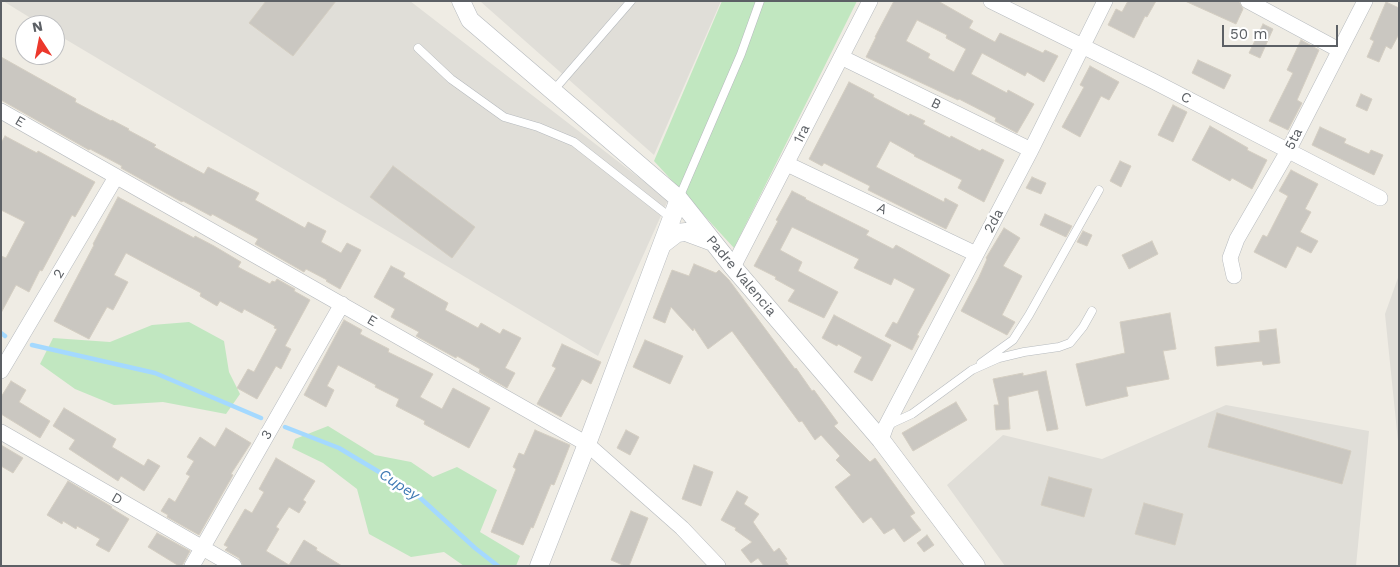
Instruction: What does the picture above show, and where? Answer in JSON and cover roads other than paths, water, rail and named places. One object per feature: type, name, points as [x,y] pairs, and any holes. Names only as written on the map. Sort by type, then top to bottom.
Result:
[{"type":"street","name":"Padre Valencia","points":[[461,1],[470,20],[679,199],[734,268],[883,433],[976,566]]},
{"type":"street","name":"1ra","points":[[734,268],[870,1]]},
{"type":"street","name":"C","points":[[991,1],[1380,198]]},
{"type":"street","name":"2da","points":[[883,433],[1031,150],[1105,1]]},
{"type":"street","points":[[1248,1],[1339,50]]},
{"type":"street","name":"5ta","points":[[1234,276],[1230,258],[1237,238],[1288,151],[1365,1]]},
{"type":"street","name":"B","points":[[841,57],[1031,150]]},
{"type":"street","name":"E","points":[[1,111],[587,444],[682,528],[718,566]]},
{"type":"street","name":"A","points":[[787,164],[976,254]]},
{"type":"street","name":"2","points":[[1,371],[116,177]]},
{"type":"street","points":[[539,566],[664,243],[679,199]]},
{"type":"street","points":[[664,243],[677,233],[686,232],[713,242]]},
{"type":"street","name":"3","points":[[192,566],[342,304]]},
{"type":"street","name":"D","points":[[1,432],[234,566]]},
{"type":"lane","points":[[554,91],[631,1]]},
{"type":"lane","points":[[679,199],[741,54],[760,1]]},
{"type":"lane","points":[[418,48],[451,79],[504,117],[538,127],[574,142],[672,219]]},
{"type":"lane","points":[[883,433],[1013,340],[1099,190]]},
{"type":"lane","points":[[972,370],[999,358],[1059,347],[1070,343],[1083,327],[1092,311]]},
{"type":"waterway","name":"Cupey","points":[[1,333],[5,336]]},
{"type":"waterway","name":"Cupey","points":[[32,345],[155,373],[261,418]]},
{"type":"waterway","name":"Cupey","points":[[285,427],[339,448],[416,494],[475,548],[498,566]]}]
